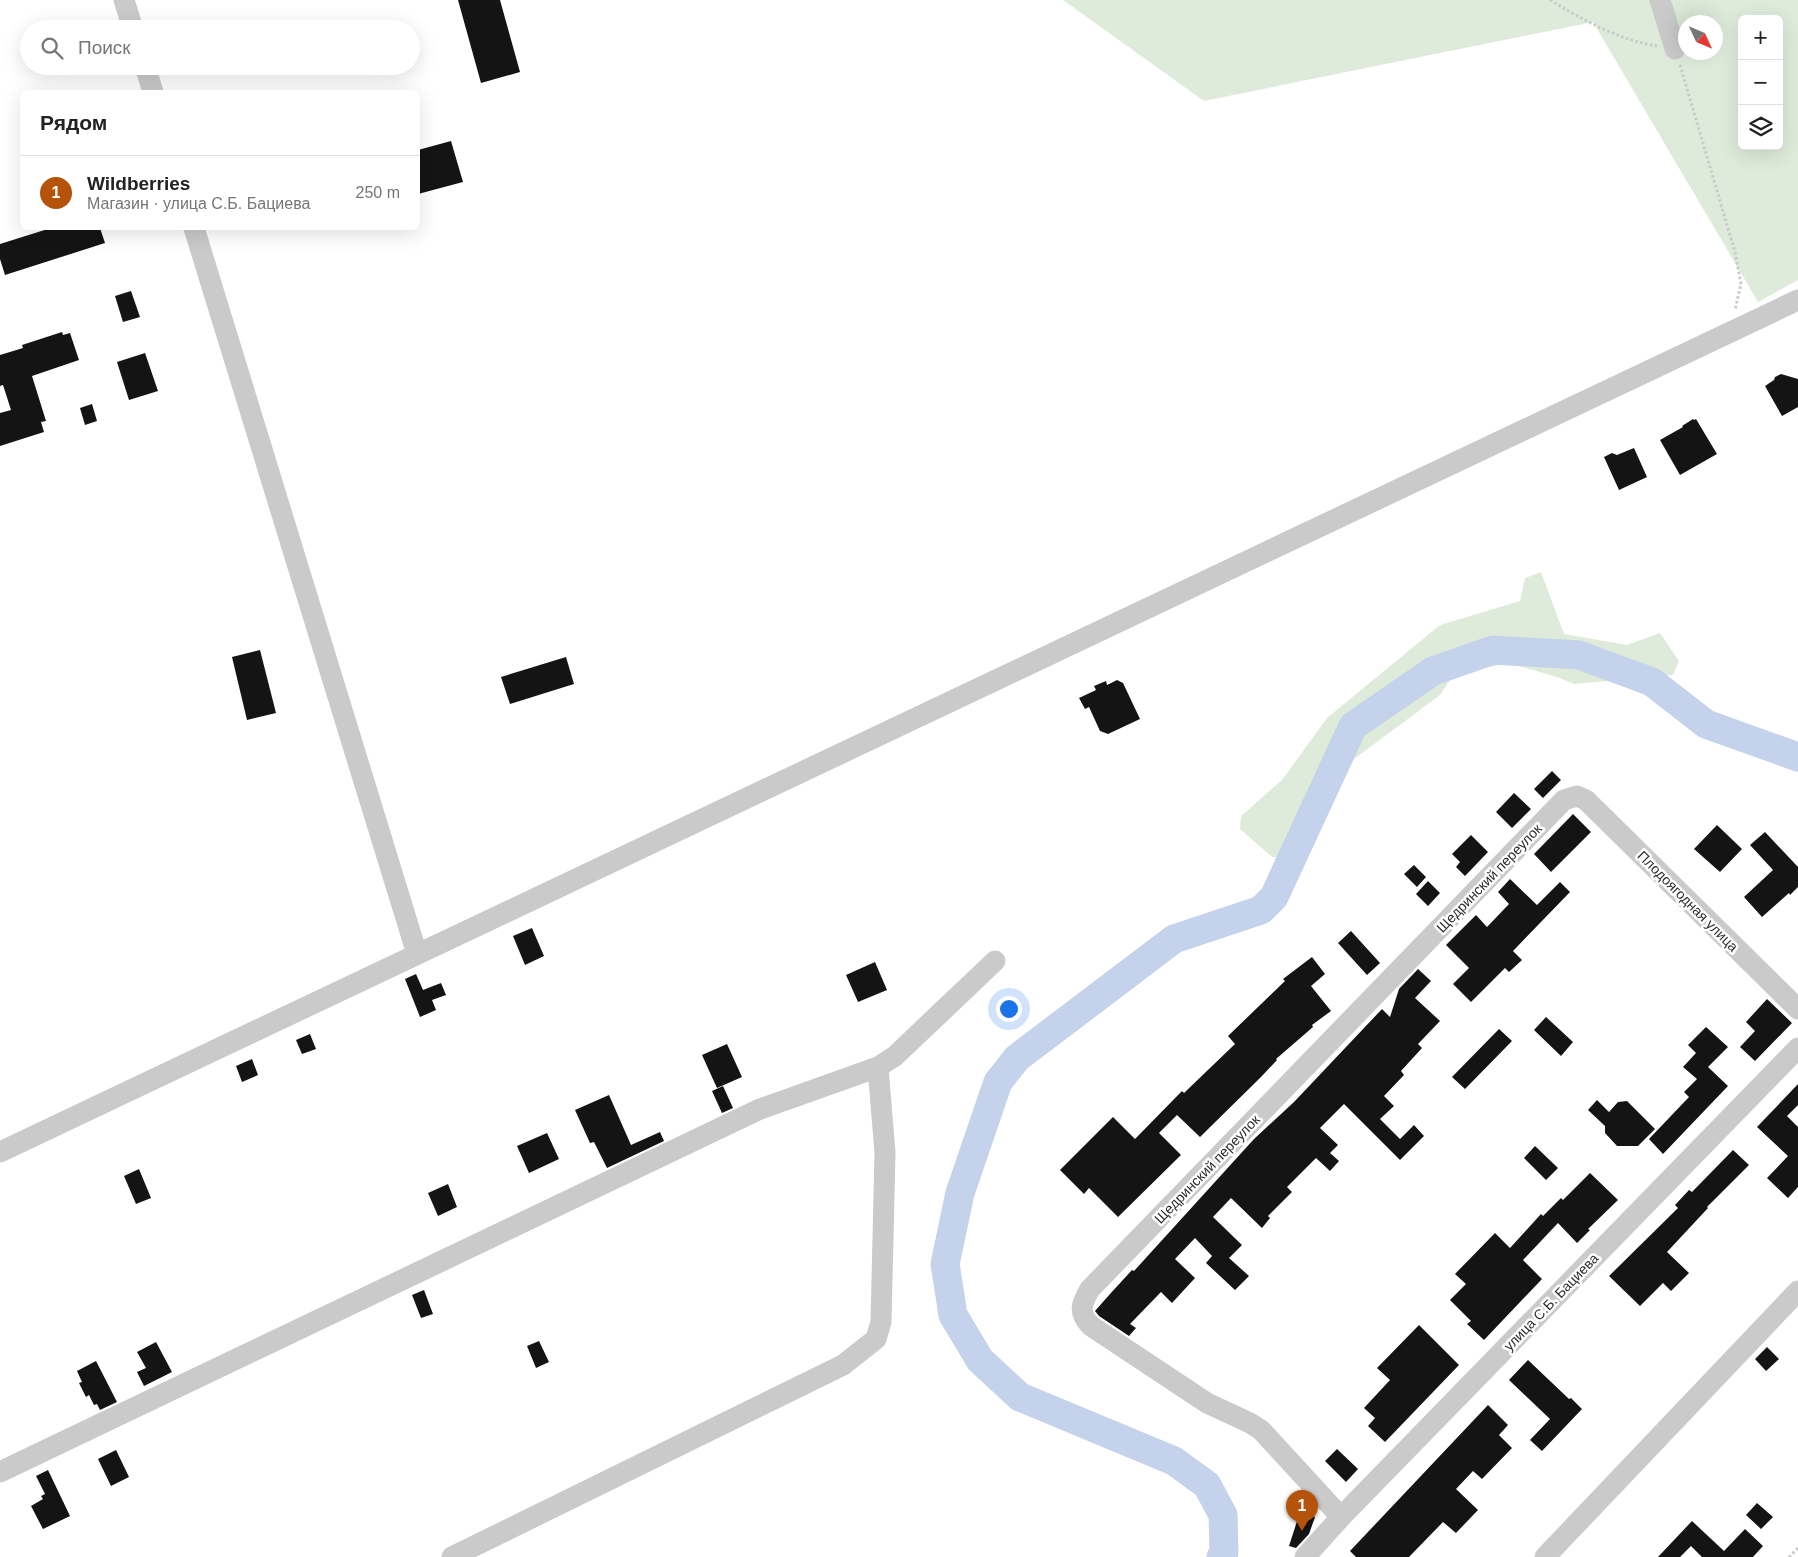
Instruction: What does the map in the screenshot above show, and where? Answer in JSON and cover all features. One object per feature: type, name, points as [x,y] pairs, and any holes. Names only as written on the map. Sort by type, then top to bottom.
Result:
[{"type":"street","points":[[124,0],[130,20]]},
{"type":"street","points":[[1660,0],[1675,48]]},
{"type":"street","points":[[148,75],[152,90]]},
{"type":"street","points":[[195,230],[417,954]]},
{"type":"street","points":[[0,1152],[1798,300]]},
{"type":"street","name":"Плодоягодная улица","points":[[1577,796],[1586,800],[1798,1009]]},
{"type":"street","name":"Щедринский переулок","points":[[1341,1517],[1261,1430],[1207,1403],[1092,1326],[1084,1319],[1082,1310],[1084,1298],[1090,1289],[1564,800],[1577,796]]},
{"type":"street","points":[[0,1472],[760,1109],[878,1067],[895,1056],[995,961]]},
{"type":"street","name":"улица С.Б. Бациева","points":[[1305,1557],[1341,1517],[1798,1048]]},
{"type":"street","points":[[452,1557],[843,1365],[876,1339],[881,1322],[885,1153],[878,1067]]},
{"type":"street","points":[[1545,1557],[1798,1291]]},
{"type":"path","points":[[1550,0],[1580,18],[1637,43],[1675,48],[1735,252],[1741,284],[1735,310],[1721,337]]},
{"type":"path","points":[[1789,1557],[1798,1548]]},
{"type":"green space","points":[[1063,0],[1798,0],[1798,280],[1758,302],[1593,22],[1204,101]]},
{"type":"green space","points":[[1541,572],[1564,634],[1627,645],[1660,633],[1679,661],[1673,675],[1574,684],[1509,663],[1454,674],[1440,695],[1354,759],[1306,857],[1272,857],[1240,829],[1241,816],[1282,780],[1327,718],[1440,625],[1520,601],[1525,578]]},
{"type":"building","points":[[458,0],[500,0],[520,72],[481,83]]},
{"type":"building","points":[[451,141],[463,182],[420,193],[420,149]]},
{"type":"building","points":[[45,230],[101,230],[105,243],[5,275],[0,259],[0,244]]},
{"type":"building","points":[[131,291],[140,317],[123,322],[115,296]]},
{"type":"building","points":[[62,332],[63,335],[70,333],[79,360],[32,376],[46,421],[41,422],[44,432],[0,446],[0,413],[11,410],[3,385],[0,386],[0,355],[23,348],[22,345]]},
{"type":"building","points":[[145,353],[158,391],[129,400],[117,362]]},
{"type":"building","points":[[1781,374],[1798,379],[1798,407],[1782,416],[1765,386]]},
{"type":"building","points":[[92,404],[97,421],[85,425],[80,408]]},
{"type":"building","points":[[1693,419],[1696,419],[1717,454],[1680,475],[1660,440]]},
{"type":"building","points":[[1634,448],[1647,477],[1619,490],[1604,457],[1612,453],[1617,455]]},
{"type":"building","points":[[260,650],[276,713],[247,720],[232,657]]},
{"type":"building","points":[[566,657],[574,684],[510,704],[501,677]]},
{"type":"building","points":[[1117,680],[1123,683],[1140,719],[1108,734],[1100,731],[1089,707],[1085,709],[1079,698],[1096,690],[1094,686],[1106,681],[1107,685]]},
{"type":"building","points":[[1552,771],[1561,780],[1543,798],[1534,789]]},
{"type":"building","points":[[1514,793],[1531,809],[1512,828],[1496,812]]},
{"type":"building","points":[[1573,814],[1591,832],[1551,872],[1534,854]]},
{"type":"building","points":[[1717,825],[1742,849],[1720,872],[1694,849]]},
{"type":"building","points":[[1765,832],[1798,867],[1798,887],[1762,917],[1744,897],[1773,870],[1750,845]]},
{"type":"building","points":[[1471,835],[1488,852],[1465,876],[1456,867],[1460,862],[1452,854]]},
{"type":"building","points":[[1414,865],[1426,877],[1417,887],[1404,874]]},
{"type":"building","points":[[1510,879],[1537,905],[1560,882],[1570,892],[1513,951],[1522,960],[1509,972],[1505,968],[1471,1002],[1453,984],[1469,968],[1446,945],[1476,915],[1487,927],[1509,904],[1498,892]]},
{"type":"building","points":[[1428,881],[1440,893],[1428,906],[1416,894]]},
{"type":"building","points":[[532,928],[544,956],[525,965],[513,936]]},
{"type":"building","points":[[1351,931],[1380,963],[1367,975],[1338,943]]},
{"type":"building","points":[[1312,957],[1325,974],[1311,986],[1331,1011],[1312,1025],[1313,1027],[1276,1059],[1261,1077],[1200,1137],[1177,1115],[1159,1133],[1181,1155],[1118,1217],[1089,1188],[1084,1194],[1060,1170],[1113,1117],[1135,1139],[1182,1091],[1184,1093],[1235,1044],[1228,1036],[1285,981],[1283,979]]},
{"type":"building","points":[[875,962],[887,990],[858,1002],[846,975]]},
{"type":"building","points":[[1418,969],[1431,981],[1415,998],[1440,1021],[1418,1044],[1422,1048],[1401,1071],[1404,1075],[1384,1096],[1394,1106],[1380,1119],[1400,1139],[1414,1125],[1424,1136],[1400,1160],[1344,1104],[1320,1128],[1338,1145],[1330,1153],[1339,1161],[1330,1171],[1316,1158],[1287,1187],[1292,1192],[1268,1216],[1270,1218],[1262,1228],[1231,1198],[1213,1217],[1242,1245],[1229,1258],[1249,1276],[1235,1290],[1206,1263],[1212,1256],[1195,1238],[1175,1259],[1195,1278],[1172,1303],[1161,1292],[1130,1324],[1136,1328],[1129,1336],[1099,1316],[1095,1311],[1254,1139],[1294,1102],[1382,1009],[1390,1017],[1399,989]]},
{"type":"building","points":[[416,974],[423,990],[441,983],[446,995],[432,1000],[436,1010],[420,1017],[405,979]]},
{"type":"building","points":[[1767,999],[1792,1023],[1755,1061],[1740,1047],[1755,1031],[1746,1022]]},
{"type":"building","points":[[1546,1017],[1573,1042],[1561,1056],[1534,1030]]},
{"type":"building","points":[[1706,1027],[1728,1047],[1708,1067],[1728,1086],[1663,1154],[1649,1139],[1689,1097],[1684,1092],[1697,1079],[1683,1067],[1696,1053],[1688,1045]]},
{"type":"building","points":[[1499,1029],[1512,1041],[1465,1089],[1452,1077]]},
{"type":"building","points":[[310,1034],[316,1049],[302,1054],[296,1040]]},
{"type":"building","points":[[727,1044],[742,1077],[717,1088],[702,1055]]},
{"type":"building","points":[[252,1059],[258,1075],[242,1082],[236,1066]]},
{"type":"building","points":[[1798,1084],[1798,1105],[1787,1116],[1798,1127],[1798,1187],[1788,1198],[1767,1178],[1788,1156],[1757,1127]]},
{"type":"building","points":[[723,1086],[733,1108],[722,1113],[712,1091]]},
{"type":"building","points":[[609,1095],[631,1145],[660,1132],[664,1141],[607,1168],[594,1142],[590,1143],[575,1110]]},
{"type":"building","points":[[1597,1100],[1609,1112],[1618,1102],[1627,1101],[1655,1129],[1638,1146],[1617,1146],[1605,1133],[1605,1126],[1588,1110]]},
{"type":"building","points":[[547,1133],[559,1159],[529,1173],[517,1146]]},
{"type":"building","points":[[1535,1146],[1558,1168],[1546,1180],[1524,1158]]},
{"type":"building","points":[[1733,1150],[1749,1165],[1707,1207],[1667,1252],[1689,1273],[1671,1291],[1663,1283],[1640,1306],[1609,1276],[1678,1208],[1675,1205],[1689,1190],[1692,1192]]},
{"type":"building","points":[[139,1169],[151,1198],[136,1204],[124,1176]]},
{"type":"building","points":[[1590,1173],[1618,1200],[1588,1229],[1590,1230],[1577,1243],[1558,1223],[1523,1260],[1542,1279],[1484,1340],[1467,1324],[1471,1321],[1450,1300],[1466,1284],[1455,1274],[1495,1233],[1510,1248],[1541,1214],[1543,1216],[1561,1198],[1563,1200]]},
{"type":"building","points":[[448,1184],[457,1207],[438,1216],[428,1193]]},
{"type":"building","points":[[424,1290],[433,1314],[421,1318],[412,1295]]},
{"type":"building","points":[[1419,1325],[1459,1365],[1385,1442],[1368,1426],[1375,1418],[1364,1408],[1390,1380],[1377,1368]]},
{"type":"building","points":[[539,1341],[549,1362],[536,1368],[527,1346]]},
{"type":"building","points":[[156,1342],[172,1372],[144,1386],[137,1372],[146,1368],[137,1352]]},
{"type":"building","points":[[1767,1347],[1779,1359],[1766,1371],[1755,1359]]},
{"type":"building","points":[[1528,1360],[1582,1409],[1542,1451],[1530,1440],[1550,1419],[1509,1380]]},
{"type":"building","points":[[96,1361],[117,1402],[100,1410],[97,1404],[94,1405],[89,1395],[86,1397],[79,1383],[82,1382],[77,1371]]},
{"type":"building","points":[[1488,1405],[1508,1425],[1499,1435],[1512,1448],[1482,1479],[1473,1471],[1456,1489],[1478,1510],[1456,1533],[1443,1522],[1409,1557],[1356,1557],[1350,1551]]},
{"type":"building","points":[[1337,1449],[1358,1469],[1346,1482],[1325,1461]]},
{"type":"building","points":[[116,1450],[129,1477],[111,1486],[98,1459]]},
{"type":"building","points":[[48,1470],[70,1516],[43,1529],[31,1506],[43,1499],[41,1496],[45,1494],[36,1476]]},
{"type":"building","points":[[1757,1503],[1773,1517],[1761,1529],[1746,1515]]},
{"type":"building","points":[[1300,1512],[1315,1517],[1309,1534],[1296,1548],[1289,1546]]},
{"type":"building","points":[[1692,1521],[1724,1551],[1745,1529],[1763,1546],[1753,1557],[1702,1557],[1691,1546],[1680,1557],[1658,1557]]},
{"type":"waterway","points":[[1221,1557],[1224,1552],[1223,1515],[1207,1485],[1174,1461],[1020,1397],[980,1360],[953,1315],[945,1264],[960,1193],[998,1082],[1017,1058],[1174,939],[1261,910],[1274,897],[1353,726],[1433,671],[1493,650],[1579,655],[1652,682],[1706,724],[1798,757]]},
{"type":"place","name":"Wildberries","points":[[1302,1531]]}]
